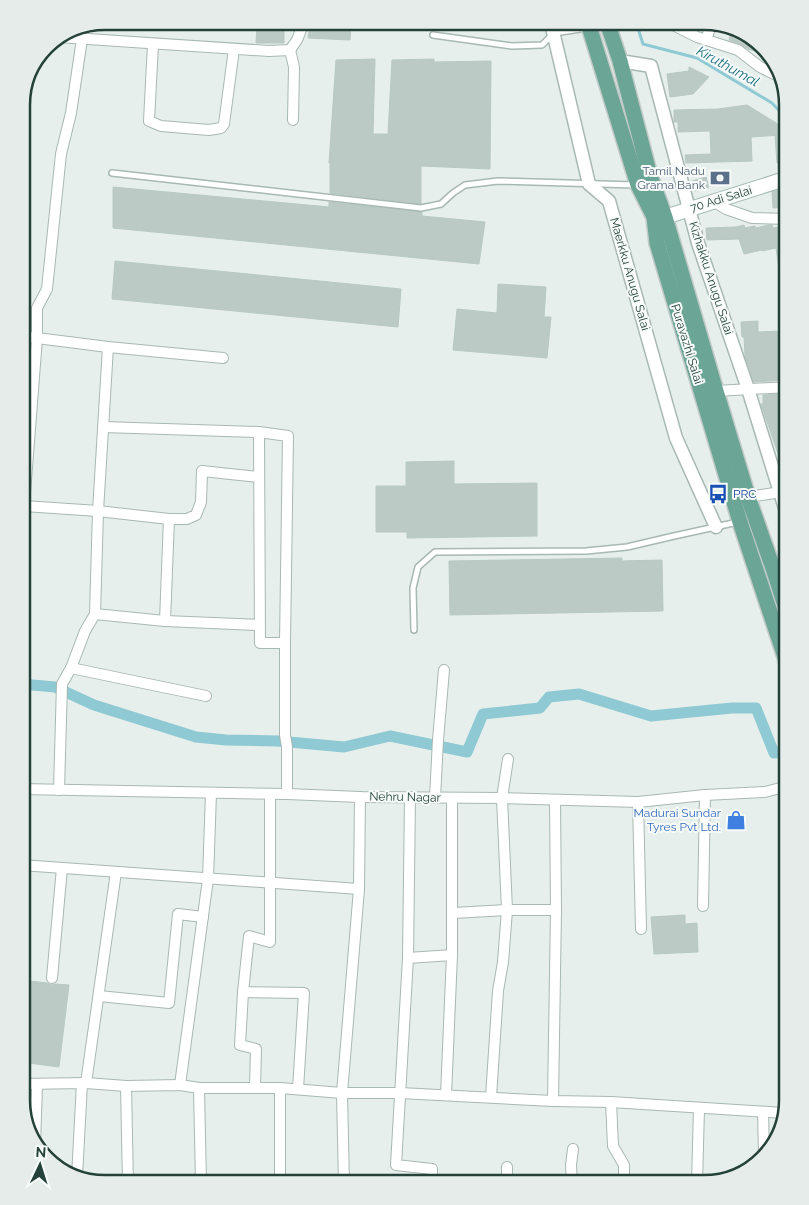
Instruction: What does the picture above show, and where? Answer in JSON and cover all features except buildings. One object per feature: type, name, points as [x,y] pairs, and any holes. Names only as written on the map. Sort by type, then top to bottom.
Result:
[{"type":"main road","name":"Puravazhi Salai","points":[[591,30],[638,185],[659,217],[657,243],[740,522],[779,639]]},
{"type":"main road","name":"Puravazhi Salai","points":[[610,30],[620,61],[659,217],[716,390],[748,497],[779,565]]},
{"type":"main road","name":"70 Adi Salai","points":[[659,217],[779,181]]},
{"type":"street","points":[[293,120],[294,67],[290,50],[301,30]]},
{"type":"street","points":[[553,30],[589,184]]},
{"type":"street","points":[[683,30],[697,37],[738,50],[760,67],[772,73]]},
{"type":"street","points":[[706,40],[709,30]]},
{"type":"street","points":[[72,38],[269,51],[290,50]]},
{"type":"street","points":[[30,395],[37,338],[37,308],[47,289],[61,154],[71,113],[82,39]]},
{"type":"street","points":[[153,44],[149,121],[161,126],[209,130],[221,128],[224,124],[234,49]]},
{"type":"street","name":"Kizhakku Anugu Salai","points":[[620,61],[651,66],[698,243],[779,480]]},
{"type":"street","name":"Maerkku Anugu Salai","points":[[589,184],[609,200],[676,438],[716,527]]},
{"type":"street","points":[[714,201],[726,209],[752,218],[779,219]]},
{"type":"street","points":[[30,337],[223,358]]},
{"type":"street","points":[[59,790],[60,696],[62,684],[71,668],[85,631],[95,614],[98,511],[108,347]]},
{"type":"street","points":[[716,390],[779,387]]},
{"type":"street","points":[[103,426],[259,432],[288,436],[285,643],[285,735],[288,794]]},
{"type":"street","points":[[259,432],[260,643],[285,643]]},
{"type":"street","points":[[30,506],[187,519],[196,515],[201,502],[202,471],[259,477]]},
{"type":"street","points":[[748,497],[779,493]]},
{"type":"street","points":[[165,621],[169,519]]},
{"type":"street","points":[[95,614],[165,621],[259,625]]},
{"type":"street","points":[[71,668],[206,696]]},
{"type":"street","points":[[435,798],[444,670]]},
{"type":"street","points":[[491,1098],[498,991],[508,910],[502,798],[508,759]]},
{"type":"street","name":"Nehru Nagar","points":[[30,789],[638,802],[705,794],[765,792],[779,788]]},
{"type":"street","points":[[180,1085],[208,879],[210,793]]},
{"type":"street","points":[[255,1087],[256,1049],[240,1045],[249,936],[270,942],[270,794]]},
{"type":"street","points":[[703,906],[705,794]]},
{"type":"street","points":[[344,1175],[342,1093],[359,889],[360,797]]},
{"type":"street","points":[[410,797],[408,958],[396,1164],[432,1169],[432,1175]]},
{"type":"street","points":[[446,1095],[453,913],[452,798]]},
{"type":"street","points":[[553,1100],[556,910],[555,800]]},
{"type":"street","points":[[638,802],[641,929]]},
{"type":"street","points":[[30,865],[359,889]]},
{"type":"street","points":[[52,978],[62,868]]},
{"type":"street","points":[[78,1169],[84,1083],[99,996],[116,872]]},
{"type":"street","points":[[453,913],[556,910]]},
{"type":"street","points":[[99,996],[169,1003],[178,914],[203,917]]},
{"type":"street","points":[[408,958],[452,955]]},
{"type":"street","points":[[243,992],[304,993],[298,1089]]},
{"type":"street","points":[[30,1085],[84,1083],[126,1086],[180,1085],[200,1088],[255,1087],[342,1093],[400,1093],[611,1102],[777,1113]]},
{"type":"street","points":[[36,1130],[37,1085]]},
{"type":"street","points":[[126,1086],[128,1175]]},
{"type":"street","points":[[200,1088],[201,1175]]},
{"type":"street","points":[[280,1088],[280,1175]]},
{"type":"street","points":[[611,1102],[613,1146],[624,1165],[624,1175]]},
{"type":"street","points":[[697,1175],[699,1108]]},
{"type":"street","points":[[763,1112],[764,1146]]},
{"type":"street","points":[[572,1175],[573,1149]]},
{"type":"street","points":[[507,1167],[507,1175]]},
{"type":"lane","points":[[433,35],[512,46],[542,45],[552,30]]},
{"type":"lane","points":[[112,173],[422,208],[441,204],[453,193],[466,186],[498,182],[638,185]]},
{"type":"lane","points":[[414,630],[413,588],[418,567],[436,552],[586,551],[627,547],[740,522]]},
{"type":"waterway","name":"Kiruthumal","points":[[639,30],[643,44],[697,58],[772,103],[779,110]]},
{"type":"waterway","points":[[30,685],[55,687],[94,705],[196,737],[226,740],[278,741],[344,747],[390,736],[467,752],[483,714],[540,708],[549,697],[579,694],[651,716],[732,708],[756,708],[774,753],[779,753]]},
{"type":"place","name":"Tamil Nadu Grama Bank","points":[[720,178]]},
{"type":"place","name":"PRC","points":[[718,494]]},
{"type":"place","name":"Madurai Sundar Tyres Pvt Ltd.","points":[[736,820]]}]
